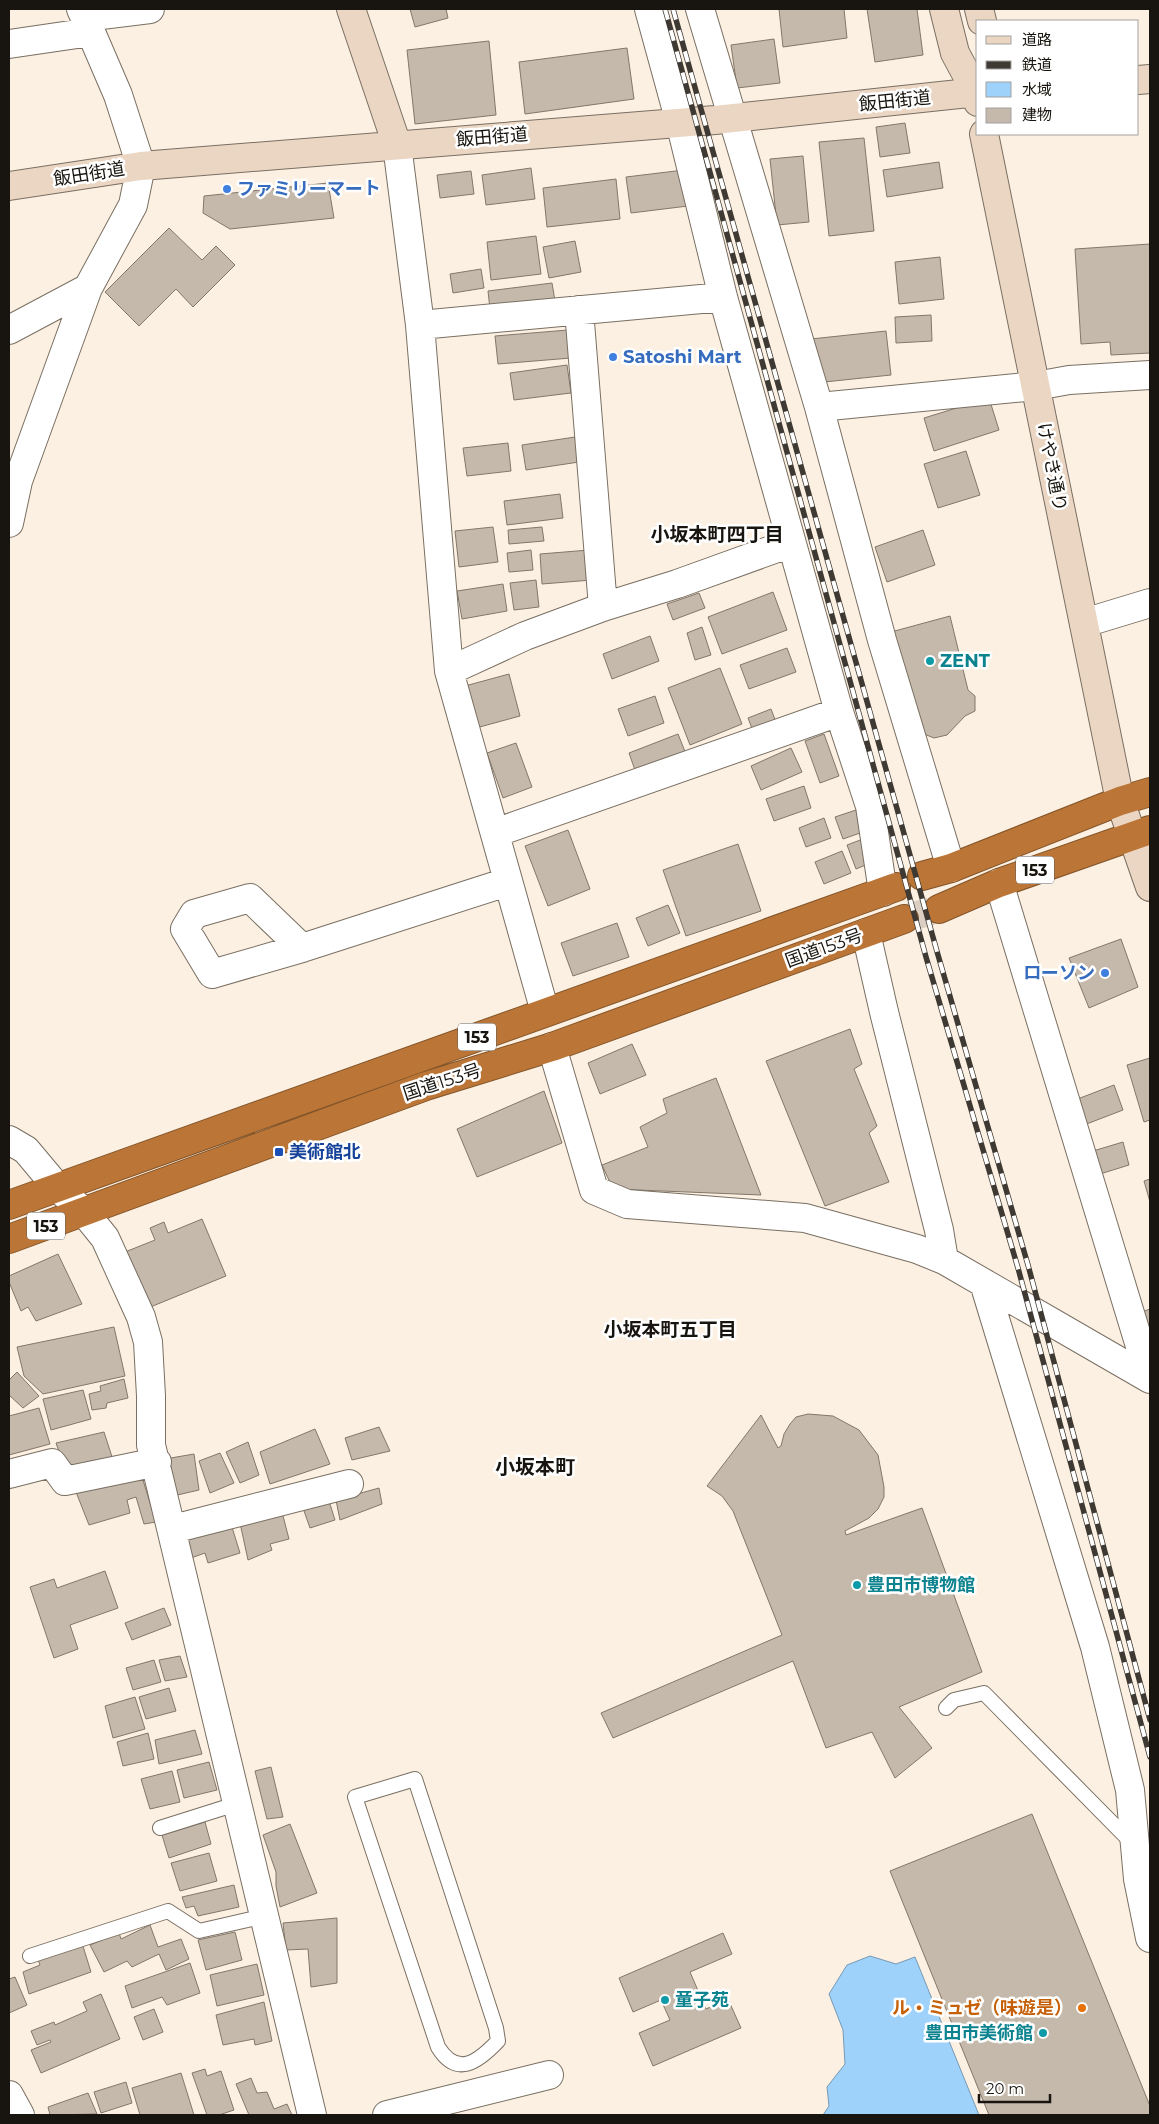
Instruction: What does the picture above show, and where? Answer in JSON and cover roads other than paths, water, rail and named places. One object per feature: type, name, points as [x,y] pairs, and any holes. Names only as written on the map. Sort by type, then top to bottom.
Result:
[{"type":"highway","name":"153","points":[[922,876],[951,868],[1120,801],[1150,792]]},
{"type":"highway","name":"153","points":[[939,908],[999,883],[1141,833]]},
{"type":"highway","name":"国道153号","points":[[9,1205],[890,889]]},
{"type":"highway","name":"国道153号","points":[[9,1239],[426,1086],[552,1047],[904,919]]},
{"type":"street","points":[[9,44],[86,19],[150,9]]},
{"type":"street","points":[[351,9],[397,145],[420,325],[449,671],[545,1012]]},
{"type":"street","points":[[649,9],[680,122],[723,297],[839,712],[870,806],[890,889]]},
{"type":"street","points":[[700,9],[819,407],[882,640],[951,868]]},
{"type":"street","points":[[944,9],[955,53],[976,90]]},
{"type":"street","points":[[9,523],[18,481],[88,288],[133,205],[141,166],[118,95],[86,19]]},
{"type":"street","name":"飯田街道","points":[[9,186],[141,166],[733,118],[976,92]]},
{"type":"street","name":"けやき通り","points":[[984,135],[1120,801],[1141,833],[1150,887]]},
{"type":"street","points":[[9,330],[88,288]]},
{"type":"street","points":[[420,325],[723,297]]},
{"type":"street","points":[[578,310],[603,607]]},
{"type":"street","points":[[819,407],[1036,386],[1068,380],[1150,375]]},
{"type":"street","points":[[449,671],[525,636],[603,607],[677,584],[791,544]]},
{"type":"street","points":[[1084,623],[1150,603]]},
{"type":"street","points":[[495,833],[839,712]]},
{"type":"street","points":[[302,948],[507,882]]},
{"type":"street","points":[[999,883],[1150,1379]]},
{"type":"street","points":[[866,933],[939,1230],[944,1260]]},
{"type":"street","points":[[552,1047],[594,1190],[627,1204],[804,1218],[917,1249],[944,1260],[1150,1379]]},
{"type":"street","points":[[9,1140],[26,1150],[57,1187],[84,1212],[105,1238],[141,1317],[148,1342],[151,1445],[157,1462],[236,1804],[265,1916],[312,2115]]},
{"type":"street","points":[[984,1283],[1095,1647],[1130,1790],[1138,1879],[1150,1938]]},
{"type":"street","points":[[9,1474],[52,1463],[65,1481],[157,1462]]},
{"type":"street","points":[[172,1529],[349,1484]]},
{"type":"street","points":[[387,2115],[549,2075]]},
{"type":"street","points":[[9,2095],[20,2115]]},
{"type":"lane","points":[[946,1708],[954,1700],[984,1693],[1135,1847]]},
{"type":"lane","points":[[416,1779],[496,2028],[498,2041],[474,2063],[460,2065],[445,2058],[438,2046],[355,1797],[416,1779]]},
{"type":"lane","points":[[160,1828],[236,1804]]},
{"type":"lane","points":[[30,1956],[168,1911],[199,1931],[265,1916]]},
{"type":"water","points":[[870,1956],[896,1964],[915,1957],[979,2115],[823,2115],[829,2106],[827,2087],[845,2064],[843,2030],[829,1994],[847,1965]]},
{"type":"tunnel","points":[[904,919],[939,909]]},
{"type":"railway","points":[[665,9],[926,957],[1018,1268],[1150,1757]]},
{"type":"railway","points":[[673,9],[938,955],[1028,1265],[1150,1720]]},
{"type":"place","name":"ファミリーマート","points":[[227,189]]},
{"type":"place","name":"Satoshi Mart","points":[[613,357]]},
{"type":"place","name":"ZENT","points":[[930,661]]},
{"type":"place","name":"ローソン","points":[[1105,973]]},
{"type":"place","name":"美術館北","points":[[279,1152]]},
{"type":"place","name":"豊田市博物館","points":[[857,1585]]},
{"type":"place","name":"童子苑","points":[[665,2000]]},
{"type":"place","name":"ル・ミュゼ（味遊是）","points":[[1082,2008]]},
{"type":"place","name":"豊田市美術館","points":[[1043,2033]]},
{"type":"district","name":"小坂本町四丁目","points":[[717,534]]},
{"type":"district","name":"小坂本町五丁目","points":[[670,1329]]},
{"type":"district","name":"小坂本町","points":[[535,1467]]}]
